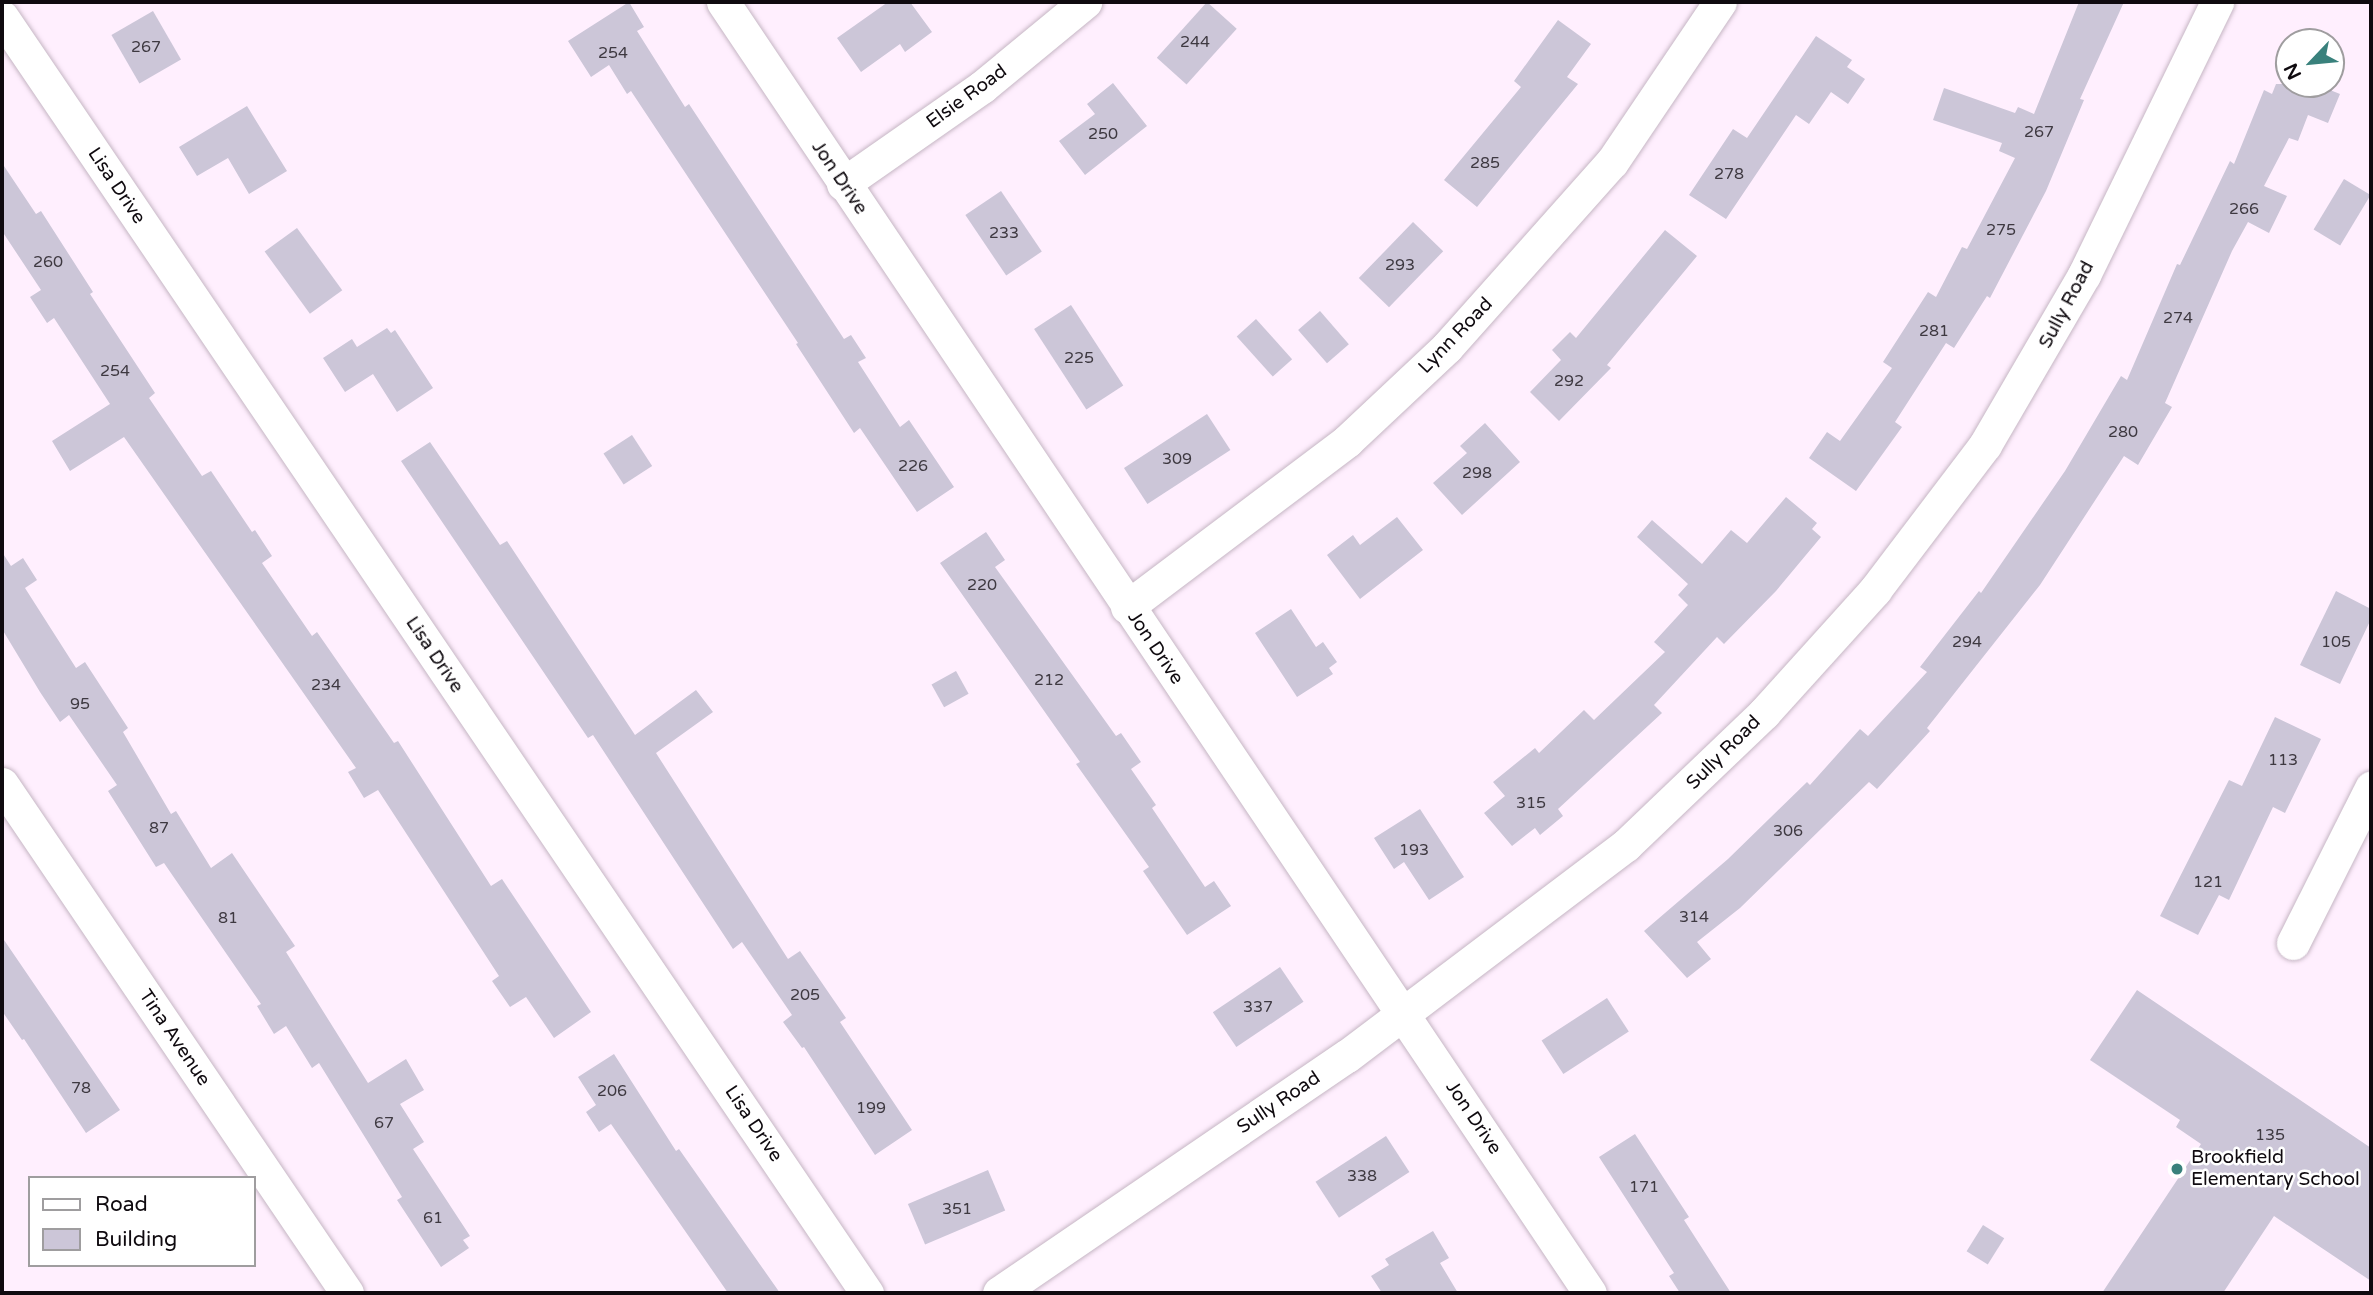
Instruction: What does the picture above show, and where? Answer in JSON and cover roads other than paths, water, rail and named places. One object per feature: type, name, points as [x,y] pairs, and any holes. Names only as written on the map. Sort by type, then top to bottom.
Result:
[{"type":"street","name":"Jon Drive","points":[[723,2],[1590,1293]]},
{"type":"street","name":"Elsie Road","points":[[843,184],[982,88],[1085,2]]},
{"type":"street","name":"Lynn Road","points":[[1127,607],[1347,441],[1457,337],[1612,162],[1720,2]]},
{"type":"street","name":"Sully Road","points":[[999,1293],[1347,1056],[1626,845],[1773,704],[1909,548],[1985,445],[2040,355],[2084,275],[2217,2]]},
{"type":"street","name":"Lisa Drive","points":[[2,17],[867,1293]]},
{"type":"street","name":"Tina Avenue","points":[[2,784],[347,1293]]},
{"type":"street","points":[[2292,943],[2371,788]]},
{"type":"place","name":"Brookfield Elementary School","points":[[2177,1169]]}]
